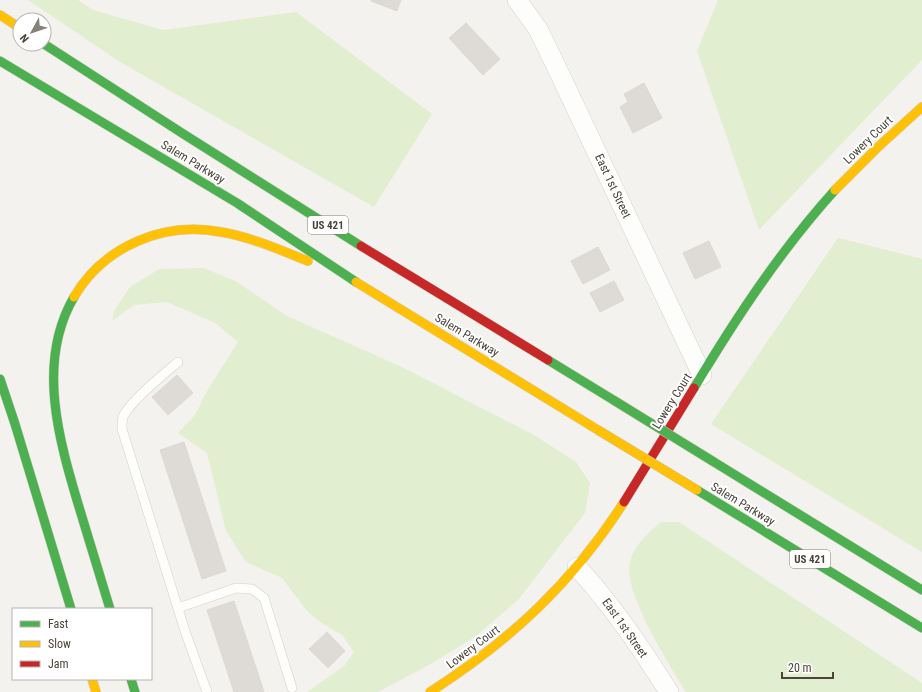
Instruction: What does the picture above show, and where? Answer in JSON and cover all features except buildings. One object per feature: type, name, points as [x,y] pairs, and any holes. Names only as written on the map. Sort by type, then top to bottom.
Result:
[{"type":"main road","points":[[0,15],[12,23]]},
{"type":"main road","name":"Salem Parkway","points":[[52,49],[289,202],[922,590]]},
{"type":"main road","name":"Salem Parkway","points":[[0,61],[237,203],[343,274],[922,628]]},
{"type":"main road","name":"Lowery Court","points":[[430,692],[480,659],[507,637],[551,596],[577,567],[616,515],[762,280],[818,208],[877,147],[922,108]]},
{"type":"main road","points":[[110,608],[64,456],[55,409],[53,384],[58,344],[70,305],[80,287],[106,259],[123,247],[157,233],[192,229],[223,232],[249,239],[343,274]]},
{"type":"main road","points":[[0,380],[15,424],[71,608]]},
{"type":"main road","points":[[92,680],[96,692]]},
{"type":"main road","points":[[131,680],[135,692]]},
{"type":"street","name":"East 1st Street","points":[[517,0],[538,29],[702,375]]},
{"type":"street","name":"East 1st Street","points":[[577,567],[596,588],[624,624],[669,692]]},
{"type":"lane","points":[[178,362],[132,404],[123,416],[122,429],[178,608],[208,692]]},
{"type":"lane","points":[[178,608],[236,588],[252,589],[264,598],[292,688]]},
{"type":"green space","points":[[28,0],[78,0],[93,10],[163,30],[296,12],[432,114],[374,207],[120,62],[52,16],[52,12],[46,12]]},
{"type":"green space","points":[[718,0],[922,0],[922,60],[759,230],[697,51]]},
{"type":"green space","points":[[838,238],[922,259],[922,552],[711,424]]},
{"type":"green space","points":[[204,268],[237,282],[287,316],[402,367],[534,435],[576,462],[590,483],[585,513],[518,600],[476,636],[429,665],[378,692],[307,692],[344,666],[354,652],[342,635],[323,624],[307,611],[282,578],[246,562],[226,531],[207,453],[178,433],[195,415],[207,391],[238,342],[215,323],[167,302],[134,305],[112,321],[115,309],[130,287],[159,269]]},
{"type":"green space","points":[[661,522],[679,522],[922,683],[922,692],[686,692],[669,665],[649,628],[633,591],[629,575],[630,562],[638,545],[646,535]]},
{"type":"traffic: fast","points":[[52,49],[361,246]]},
{"type":"traffic: fast","points":[[0,61],[237,203],[356,282]]},
{"type":"traffic: fast","points":[[694,388],[726,336],[777,261],[835,190]]},
{"type":"traffic: fast","points":[[74,297],[62,322],[56,348],[54,374],[55,401],[64,455],[110,608]]},
{"type":"traffic: fast","points":[[548,360],[615,401]]},
{"type":"traffic: fast","points":[[0,379],[71,608]]},
{"type":"traffic: fast","points":[[615,401],[714,462]]},
{"type":"traffic: fast","points":[[714,462],[922,590]]},
{"type":"traffic: fast","points":[[697,490],[922,628]]},
{"type":"traffic: fast","points":[[131,680],[135,692]]},
{"type":"traffic: slow","points":[[0,15],[12,23]]},
{"type":"traffic: slow","points":[[835,190],[878,147],[922,107]]},
{"type":"traffic: slow","points":[[74,297],[87,279],[102,264],[119,251],[137,241],[157,234],[178,230],[200,230],[232,234],[265,244],[308,261]]},
{"type":"traffic: slow","points":[[356,282],[598,430]]},
{"type":"traffic: slow","points":[[598,430],[697,490]]},
{"type":"traffic: slow","points":[[430,692],[487,652],[538,608],[583,558],[624,502]]},
{"type":"traffic: slow","points":[[92,680],[96,692]]},
{"type":"traffic: jam","points":[[361,246],[548,360]]},
{"type":"traffic: jam","points":[[624,502],[694,388]]}]
